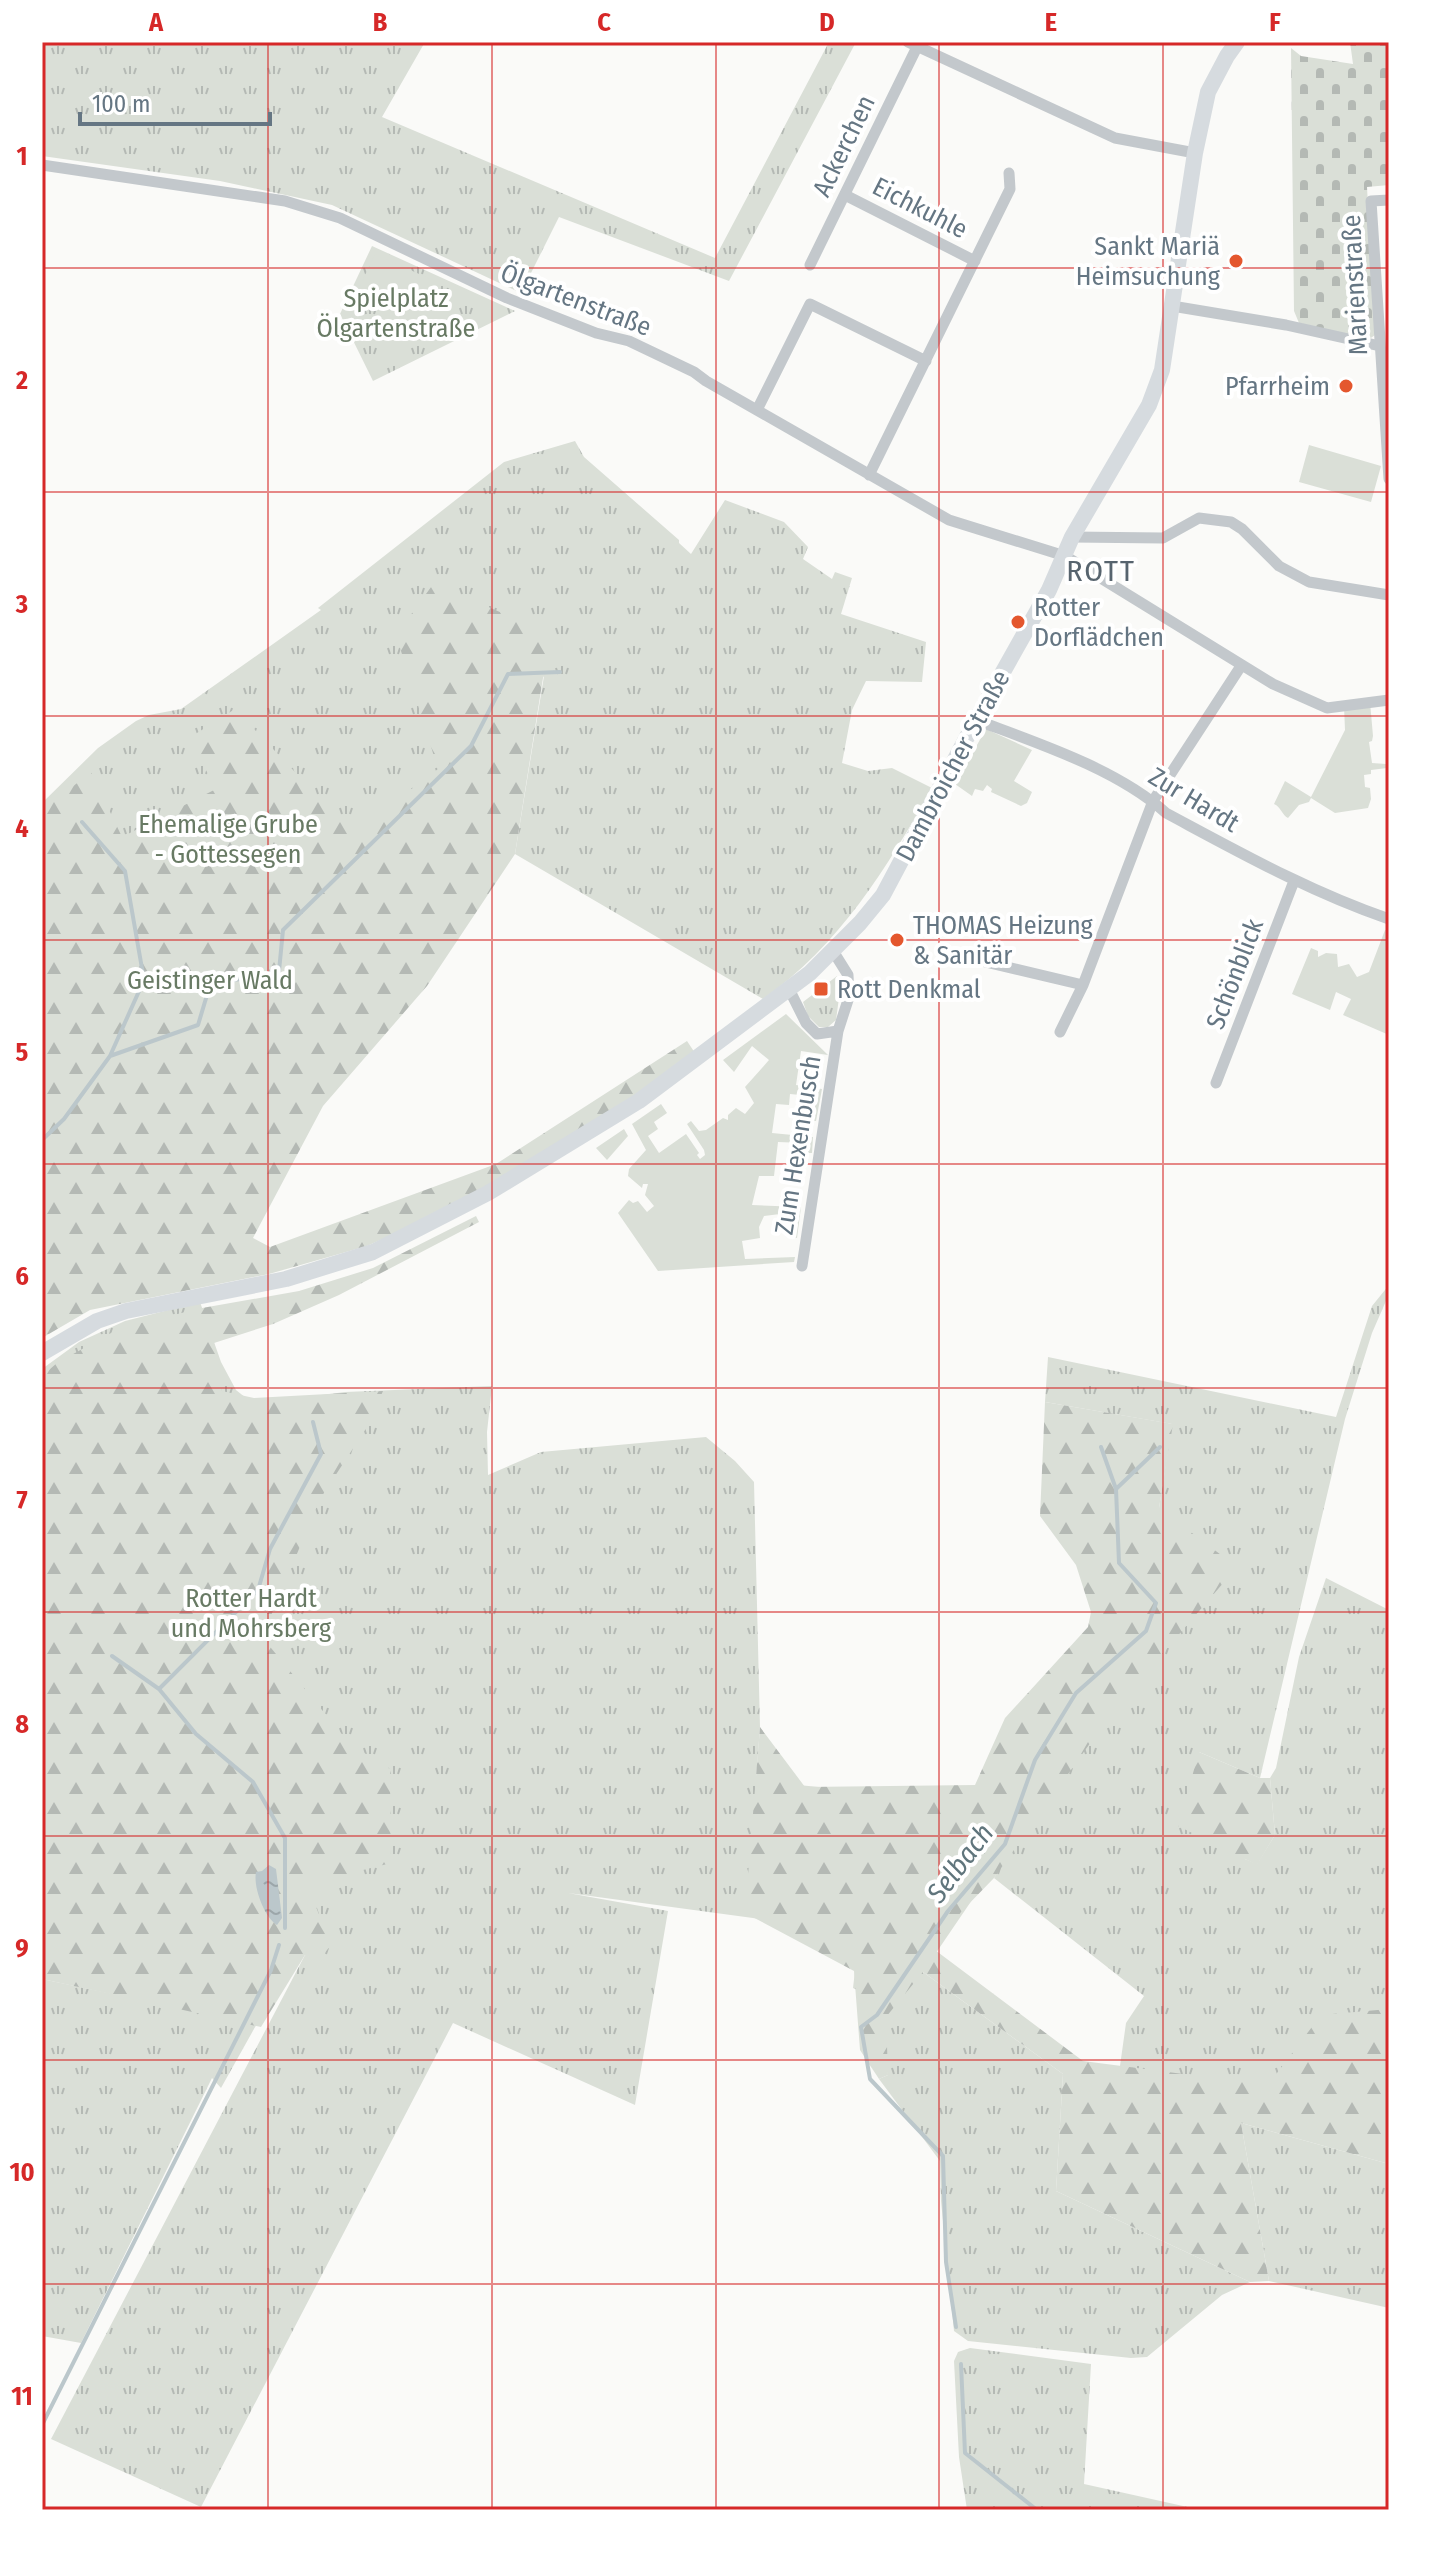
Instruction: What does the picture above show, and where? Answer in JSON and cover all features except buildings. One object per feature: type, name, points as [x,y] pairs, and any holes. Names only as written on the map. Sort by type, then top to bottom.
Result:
[{"type":"street","name":"Dambroicher Straße","points":[[42,1353],[97,1321],[126,1311],[286,1279],[373,1252],[488,1193],[639,1101],[789,989],[833,951],[883,895],[1049,590],[1072,537],[1149,405],[1162,370],[1195,153],[1208,92],[1237,42]]},
{"type":"street","points":[[912,44],[1115,138],[1195,153]]},
{"type":"street","name":"Ackerchen","points":[[810,265],[845,195],[912,44]]},
{"type":"street","name":"Ölgartenstraße","points":[[42,165],[285,201],[340,218],[507,298],[596,333],[629,341],[672,361],[949,520],[1065,556],[1241,666],[1327,708],[1389,700]]},
{"type":"street","name":"Eichkuhle","points":[[869,475],[1010,189],[1009,173]]},
{"type":"street","name":"Eichkuhle","points":[[845,195],[975,261]]},
{"type":"street","name":"Marienstraße","points":[[1389,200],[1371,201],[1389,479]]},
{"type":"street","points":[[757,410],[810,304],[926,361]]},
{"type":"street","points":[[1172,306],[1286,325],[1380,346]]},
{"type":"street","points":[[1072,537],[1163,538],[1199,518],[1231,522],[1279,566],[1309,582],[1389,595]]},
{"type":"street","points":[[1060,1032],[1083,985],[1153,801],[1241,666]]},
{"type":"street","name":"Zur Hardt","points":[[976,720],[1099,770],[1153,801],[1166,813],[1294,881],[1347,905],[1389,919]]},
{"type":"street","name":"Schönblick","points":[[1216,1083],[1294,881]]},
{"type":"street","name":"Zum Hexenbusch","points":[[802,1266],[838,1031],[849,997],[848,975],[833,951]]},
{"type":"street","points":[[960,956],[1083,985]]},
{"type":"street","name":"Zum Hexenbusch","points":[[789,989],[806,1023],[817,1034],[838,1031]]},
{"type":"green space","points":[[42,42],[425,42],[382,117],[715,258],[829,42],[856,42],[729,281],[559,217],[521,293],[332,205],[220,181],[42,156]]},
{"type":"green space","points":[[1350,42],[1389,42],[1389,185],[1367,187],[1375,335],[1368,340],[1299,323],[1294,311],[1291,48],[1301,56],[1353,64]]},
{"type":"green space","name":"Spielplatz Ölgartenstraße","points":[[372,246],[515,311],[373,381],[340,314]]},
{"type":"green space","points":[[375,254],[439,283],[422,322],[357,292]]},
{"type":"green space","name":"Ehemalige Grube - Gottessegen","points":[[575,441],[584,457],[691,554],[725,500],[784,522],[808,547],[803,559],[832,579],[835,572],[852,578],[841,614],[926,642],[922,682],[866,681],[852,710],[842,763],[868,771],[892,768],[932,788],[859,904],[815,955],[763,999],[515,854],[544,676],[528,700],[42,1111],[42,803],[98,748],[136,721],[149,715],[181,709],[321,610],[318,608],[504,462]]},
{"type":"green space","points":[[1309,445],[1381,466],[1371,502],[1299,482]]},
{"type":"green space","name":"Geistinger Wald","points":[[434,583],[550,634],[515,854],[427,986],[323,1106],[253,1238],[270,1247],[496,1164],[687,1041],[695,1053],[616,1110],[440,1213],[367,1246],[269,1274],[90,1310],[42,1338],[42,811],[91,772],[122,837],[216,789],[189,738],[235,709],[353,833],[438,769],[396,635]]},
{"type":"green space","points":[[1370,702],[1372,763],[1386,764],[1387,768],[1371,770],[1371,774],[1364,775],[1365,787],[1370,788],[1368,808],[1335,813],[1311,798],[1286,817],[1274,804],[1285,781],[1311,797],[1345,730],[1344,706]]},
{"type":"green space","points":[[986,729],[1032,750],[1014,781],[1032,792],[1027,803],[1021,806],[991,792],[987,785],[983,791],[975,789],[972,796],[955,784]]},
{"type":"green space","points":[[1385,930],[1389,931],[1389,1035],[1343,1015],[1351,999],[1336,992],[1330,1010],[1292,994],[1311,948],[1318,951],[1318,957],[1326,953],[1337,954],[1338,967],[1349,964],[1357,977],[1369,972]]},
{"type":"green space","points":[[837,976],[841,983],[836,1020],[828,1027],[819,1027],[808,1016],[803,1002]]},
{"type":"green space","points":[[786,1014],[828,1055],[801,1051],[796,1085],[822,1089],[816,1121],[810,1121],[814,1116],[815,1104],[811,1103],[811,1096],[790,1094],[789,1105],[776,1104],[772,1133],[813,1137],[812,1153],[803,1153],[803,1143],[778,1142],[774,1176],[759,1176],[752,1205],[801,1207],[797,1238],[792,1237],[793,1221],[788,1213],[764,1216],[759,1227],[760,1238],[742,1241],[745,1259],[795,1257],[794,1262],[658,1271],[618,1213],[629,1200],[633,1203],[638,1201],[647,1212],[654,1206],[645,1195],[648,1184],[643,1184],[642,1188],[628,1176],[629,1169],[646,1150],[632,1124],[661,1104],[667,1113],[654,1122],[658,1129],[648,1136],[659,1153],[686,1134],[700,1159],[705,1155],[704,1150],[687,1124],[691,1121],[699,1131],[706,1130],[723,1118],[728,1120],[728,1115],[736,1108],[745,1114],[754,1103],[745,1087],[769,1060],[752,1046],[734,1072],[723,1060]]},
{"type":"green space","points":[[624,1129],[628,1136],[607,1160],[596,1148]]},
{"type":"green space","name":"Rotter Hardt und Mohrsberg","points":[[476,1216],[479,1222],[339,1295],[273,1324],[214,1343],[222,1391],[254,1398],[383,1391],[367,1427],[320,1499],[262,1637],[350,1744],[390,1769],[391,1863],[307,1884],[331,1945],[319,1960],[305,1955],[261,2027],[42,1979],[42,1376],[57,1363],[120,1328],[202,1308],[299,1291],[373,1268]]},
{"type":"green space","name":"Rotter Hardt und Mohrsberg","points":[[1389,1285],[1389,1294],[1372,1333],[1345,1419],[1260,1778],[1199,1752],[1245,1859],[1257,1864],[1275,1835],[1270,1778],[1276,1768],[1299,1657],[1326,1578],[1389,1610],[1389,2132],[1120,2066],[1126,2023],[1144,1996],[994,1878],[996,1875],[989,1875],[923,1972],[1063,2074],[1056,2191],[1250,2282],[1222,2295],[1147,2357],[1131,2358],[968,2341],[954,2331],[940,2161],[879,2079],[888,2075],[862,1992],[853,1988],[857,1954],[767,1920],[568,1893],[668,1911],[635,2105],[453,2023],[201,2507],[51,2439],[305,1955],[316,1959],[297,1952],[221,2088],[212,2078],[81,2343],[42,2336],[42,1979],[151,2002],[42,1902],[42,1369],[79,1342],[125,1321],[200,1302],[221,1362],[236,1390],[260,1403],[345,1392],[492,1386],[487,1432],[488,1475],[541,1452],[706,1437],[754,1482],[760,1727],[756,1781],[974,1802],[1098,1634],[1159,1508],[1172,1424],[1045,1402],[1048,1357],[1336,1417],[1372,1306]]},
{"type":"green space","points":[[1045,1402],[1173,1424],[1159,1508],[1237,1567],[1113,1711],[994,1878],[961,1912],[935,1950],[1083,2061],[1268,2085],[1321,2015],[1389,2009],[1389,2164],[1241,2123],[1269,2281],[1250,2282],[1056,2191],[1063,2074],[923,1972],[886,2017],[888,2075],[879,2079],[860,2050],[854,1971],[745,1913],[760,1727],[805,1787],[975,1785],[1005,1718],[1088,1627],[1091,1612],[1076,1565],[1040,1516]]},
{"type":"green space","points":[[1199,1752],[1260,1778],[1270,1778],[1275,1835],[1257,1865],[1178,1826]]},
{"type":"green space","points":[[1241,2123],[1389,2164],[1389,2308],[1269,2281]]},
{"type":"green space","points":[[970,2348],[1091,2364],[1084,2484],[1201,2510],[967,2510],[959,2457],[954,2361],[958,2352]]},
{"type":"water","points":[[269,1865],[276,1869],[282,1918],[277,1925],[264,1909],[256,1885],[256,1872]]},
{"type":"waterway","points":[[110,1056],[198,1025],[210,985],[279,971],[283,930],[471,746],[508,674],[560,672]]},
{"type":"waterway","points":[[42,1140],[64,1119],[110,1056],[144,980],[125,871],[82,822]]},
{"type":"waterway","points":[[159,1689],[258,1590],[270,1549],[321,1454],[313,1422]]},
{"type":"waterway","points":[[1101,1447],[1116,1489]]},
{"type":"waterway","name":"Selbach","points":[[956,2327],[946,2262],[943,2156],[870,2079],[861,2027],[877,2015],[948,1911],[1005,1844],[1035,1760],[1076,1693],[1146,1631],[1156,1603],[1119,1563],[1116,1489],[1160,1447]]},
{"type":"waterway","points":[[112,1656],[159,1689],[196,1734],[253,1782],[285,1838],[285,1928]]},
{"type":"waterway","points":[[42,2425],[271,1970],[279,1945]]},
{"type":"waterway","name":"Selbach","points":[[961,2364],[965,2453],[1037,2510]]},
{"type":"place","name":"Sankt Mariä Heimsuchung","points":[[1236,261]]},
{"type":"place","name":"Pfarrheim","points":[[1346,386]]},
{"type":"place","name":"Rotter Dorflädchen","points":[[1018,622]]},
{"type":"place","name":"THOMAS Heizung & Sanitär","points":[[897,940]]},
{"type":"place","name":"Rott Denkmal","points":[[821,989]]},
{"type":"district","name":"ROTT","points":[[1101,571]]}]
